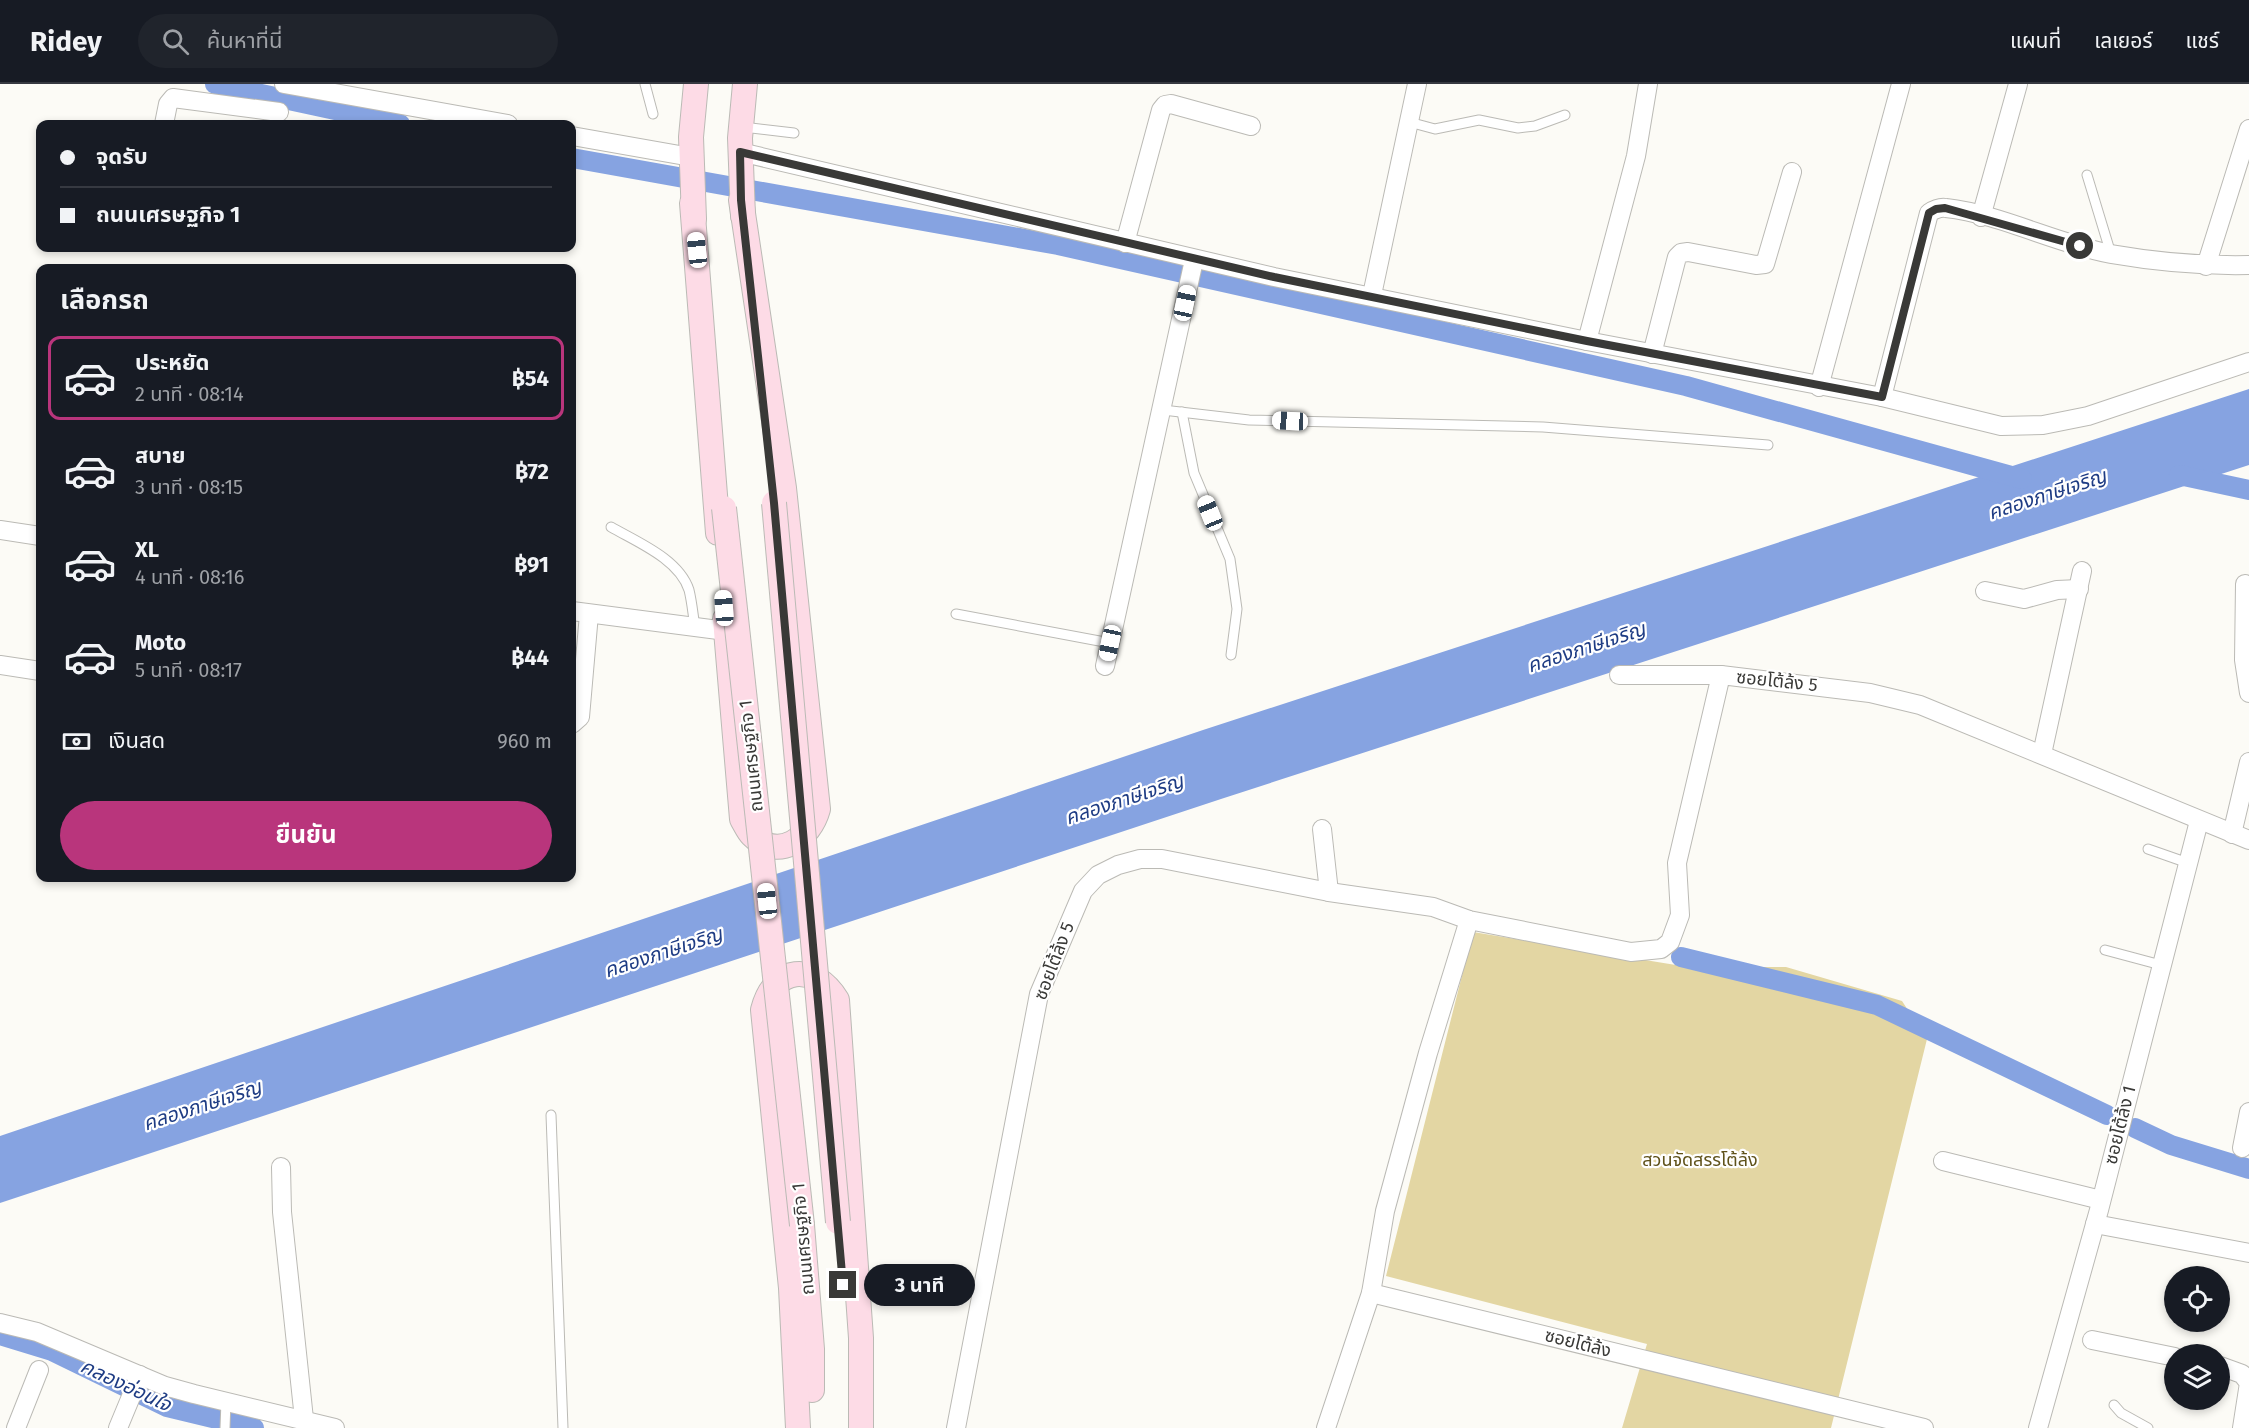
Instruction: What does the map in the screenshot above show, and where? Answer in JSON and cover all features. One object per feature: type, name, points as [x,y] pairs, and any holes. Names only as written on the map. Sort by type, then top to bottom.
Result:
[{"type":"main road","name":"ถนนเศรษฐกิจ 1","points":[[696,84],[691,158],[692,203],[802,1225],[812,1349],[811,1428]]},
{"type":"main road","name":"ถนนเศรษฐกิจ 1","points":[[745,84],[740,152],[741,200],[774,503],[838,1222],[848,1348],[848,1428]]},
{"type":"main road","points":[[692,203],[742,819],[752,835],[760,841],[773,845],[795,842],[813,825],[818,808],[784,488],[741,200]]},
{"type":"main road","points":[[798,1428],[791,1288],[763,1010],[767,994],[775,984],[787,976],[799,974],[820,979],[828,986],[837,1000],[860,1327],[861,1428]]},
{"type":"street","points":[[165,120],[168,104],[173,98],[278,118],[283,84],[412,116],[460,120]]},
{"type":"street","points":[[1372,296],[1417,84]]},
{"type":"street","points":[[1587,341],[1636,156],[1648,84]]},
{"type":"street","points":[[1819,387],[1901,84]]},
{"type":"street","points":[[1981,217],[2018,84]]},
{"type":"street","points":[[1125,243],[1161,110],[1165,105],[1171,104],[1251,126]]},
{"type":"street","points":[[2206,266],[2249,129]]},
{"type":"street","points":[[576,137],[691,158]]},
{"type":"street","points":[[740,152],[1194,260],[1652,354],[1882,397],[2001,426],[2043,425],[2088,417],[2249,362]]},
{"type":"street","points":[[1652,354],[1677,256],[1688,252],[1756,265],[1765,264],[1792,172]]},
{"type":"street","points":[[1882,397],[1929,213],[1936,209],[1945,208],[1981,217],[2111,254],[2206,266],[2249,265]]},
{"type":"street","points":[[1105,666],[1163,410],[1194,260]]},
{"type":"street","points":[[0,530],[36,535]]},
{"type":"street","points":[[1984,591],[2024,599],[2057,590],[2080,580],[2043,754]]},
{"type":"street","points":[[2245,584],[2244,660],[2249,693]]},
{"type":"street","points":[[576,720],[580,717],[580,612],[726,631]]},
{"type":"street","points":[[0,665],[36,670]]},
{"type":"street","points":[[1619,675],[1721,675]]},
{"type":"street","name":"ซอยโต้ล้ง 5","points":[[956,1428],[1039,994],[1083,891],[1098,875],[1118,865],[1140,859],[1162,859],[1329,892],[1433,907],[1469,920],[1631,952],[1662,949],[1670,942],[1680,915],[1677,863],[1721,675],[1860,692],[1910,703],[2043,754],[2240,837]]},
{"type":"street","points":[[2240,837],[2249,762]]},
{"type":"street","name":"ซอยโต้ล้ง 1","points":[[2038,1428],[2095,1224],[2199,821]]},
{"type":"street","points":[[1322,829],[1329,892]]},
{"type":"street","points":[[1326,1428],[1371,1293],[1385,1211],[1428,1053],[1469,920]]},
{"type":"street","points":[[2242,1148],[2249,1112]]},
{"type":"street","points":[[1943,1161],[2101,1200]]},
{"type":"street","points":[[281,1167],[282,1212],[304,1419]]},
{"type":"street","points":[[2095,1224],[2249,1253]]},
{"type":"street","name":"ซอยโต้ล้ง","points":[[1371,1293],[1924,1428]]},
{"type":"street","points":[[0,1323],[37,1332],[135,1386],[194,1395],[226,1406],[304,1419],[335,1428]]},
{"type":"street","points":[[2092,1340],[2164,1355]]},
{"type":"street","points":[[16,1428],[39,1370]]},
{"type":"street","points":[[2230,1370],[2242,1374],[2249,1383],[2242,1428]]},
{"type":"street","points":[[118,1428],[135,1386]]},
{"type":"lane","points":[[645,84],[652,114]]},
{"type":"lane","points":[[1409,122],[1435,129],[1479,120],[1518,128],[1535,126],[1565,115]]},
{"type":"lane","points":[[741,127],[794,133]]},
{"type":"lane","points":[[2087,175],[2111,254]]},
{"type":"lane","points":[[1163,410],[1249,420],[1543,427],[1768,445]]},
{"type":"lane","points":[[1182,412],[1194,473],[1230,559],[1237,609],[1231,656]]},
{"type":"lane","points":[[611,527],[657,553],[678,572],[688,589],[695,627]]},
{"type":"lane","points":[[956,614],[1110,643]]},
{"type":"lane","points":[[2148,849],[2188,863]]},
{"type":"lane","points":[[2105,950],[2162,965]]},
{"type":"lane","points":[[550,1115],[563,1428]]},
{"type":"lane","points":[[2114,1405],[2121,1413],[2148,1428]]},
{"type":"lane","points":[[225,1428],[226,1406]]},
{"type":"green space","name":"สวนจัดสรรโต้ล้ง","points":[[1473,932],[1688,967],[1786,967],[1902,1001],[1927,1039],[1831,1428],[1622,1428],[1647,1344],[1386,1276]]},
{"type":"water","name":"คลองภาษีเจริญ","points":[[2249,389],[2249,465],[1221,799],[0,1203],[0,1136],[1203,730]]},
{"type":"waterway","points":[[215,84],[382,120]]},
{"type":"waterway","points":[[576,159],[1058,245],[1686,386],[2022,479]]},
{"type":"waterway","points":[[2179,475],[2249,490]]},
{"type":"waterway","points":[[1681,957],[1877,1005],[2107,1115]]},
{"type":"waterway","points":[[2135,1128],[2171,1145],[2249,1169]]},
{"type":"waterway","name":"คลองอ่อนใจ","points":[[0,1335],[52,1351],[167,1407],[254,1428]]},
{"type":"route","points":[[843,1285],[774,503],[741,200],[740,152],[1194,260],[1587,341],[1819,387],[1882,397],[1929,213],[1945,208],[2080,246]]}]
